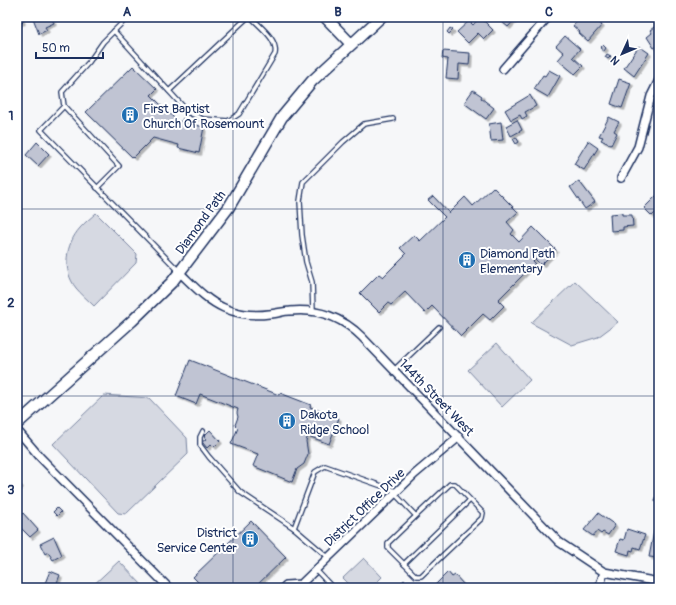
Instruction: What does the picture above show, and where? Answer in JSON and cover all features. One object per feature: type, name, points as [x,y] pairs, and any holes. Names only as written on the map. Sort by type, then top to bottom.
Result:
[{"type":"street","points":[[325,17],[351,44]]},
{"type":"street","name":"Diamond Path","points":[[17,424],[132,321],[172,282],[229,207],[282,117],[312,81],[381,17]]},
{"type":"street","points":[[503,69],[548,17]]},
{"type":"street","points":[[621,178],[638,146],[651,96],[659,80]]},
{"type":"street","name":"144th Street West","points":[[180,272],[206,297],[225,308],[236,312],[268,315],[290,311],[313,311],[335,318],[354,329],[559,542],[604,572],[659,582]]},
{"type":"street","points":[[17,430],[51,468],[169,588]]},
{"type":"street","name":"District Office Drive","points":[[283,588],[286,586],[300,586],[328,557],[415,474],[459,438]]},
{"type":"street","points":[[599,588],[604,572]]},
{"type":"lane","points":[[97,188],[119,166],[64,106],[62,92],[89,62],[103,42],[128,17]]},
{"type":"lane","points":[[114,31],[189,113],[203,119],[228,121],[239,114],[275,54],[276,48],[274,42],[250,17],[169,91]]},
{"type":"lane","points":[[64,106],[40,130],[180,272]]},
{"type":"lane","points":[[313,311],[312,282],[306,262],[302,235],[300,201],[302,182],[364,124],[393,119]]},
{"type":"lane","points":[[394,370],[439,327]]},
{"type":"lane","points":[[204,431],[200,437],[200,445],[240,492],[294,528],[328,557]]},
{"type":"lane","points":[[294,528],[315,472],[325,466],[396,493],[416,516]]},
{"type":"lane","points":[[450,484],[455,484],[483,513],[482,518],[422,576],[416,576],[388,548],[388,543],[416,516],[450,484]]},
{"type":"lane","points":[[404,564],[470,500]]},
{"type":"lane","points":[[315,570],[333,588]]},
{"type":"shaded area","points":[[96,213],[137,254],[136,263],[94,306],[76,288],[72,281],[67,266],[67,258],[68,250],[75,235]]},
{"type":"shaded area","points":[[575,281],[618,322],[598,337],[572,345],[531,323]]},
{"type":"shaded area","points":[[497,343],[530,380],[502,407],[468,370]]},
{"type":"shaded area","points":[[104,395],[149,398],[187,438],[188,454],[126,514],[118,513],[53,444]]},
{"type":"shaded area","points":[[364,558],[382,577],[371,588],[353,588],[343,578]]},
{"type":"shaded area","points":[[119,561],[145,588],[90,588]]},
{"type":"building","points":[[17,17],[21,17],[23,22],[17,24]]},
{"type":"building","points":[[51,17],[54,23],[45,27],[47,30],[39,34],[33,18]]},
{"type":"building","points":[[480,17],[493,30],[484,39],[478,33],[468,43],[457,32],[469,21],[473,25]]},
{"type":"building","points":[[496,17],[517,17],[508,27]]},
{"type":"building","points":[[581,17],[588,22],[592,17],[602,25],[588,41],[573,26]]},
{"type":"building","points":[[657,25],[659,27],[659,45],[654,48],[647,37],[652,33],[650,30]]},
{"type":"building","points":[[450,28],[453,30],[449,34],[447,32]]},
{"type":"building","points":[[565,36],[580,49],[573,57],[583,66],[575,74],[558,60],[564,53],[556,46]]},
{"type":"building","points":[[603,45],[606,48],[604,51],[600,48]]},
{"type":"building","points":[[639,46],[649,53],[634,76],[624,68]]},
{"type":"building","points":[[443,51],[470,53],[469,65],[459,64],[458,79],[446,78],[448,59],[442,58]]},
{"type":"building","points":[[607,54],[611,56],[608,59],[605,57]]},
{"type":"building","name":"First Baptist Church Of Rosemount","points":[[133,66],[157,89],[151,95],[176,120],[181,122],[183,118],[188,119],[187,123],[204,127],[199,153],[178,148],[179,145],[153,138],[133,158],[86,112]]},
{"type":"building","points":[[549,70],[560,76],[548,97],[534,89],[543,75],[545,76]]},
{"type":"building","points":[[619,79],[631,83],[622,108],[611,104]]},
{"type":"building","points":[[473,90],[482,96],[481,98],[494,108],[486,119],[464,103]]},
{"type":"building","points":[[530,95],[536,106],[525,112],[527,116],[522,119],[520,115],[511,120],[505,110]]},
{"type":"building","points":[[609,117],[619,122],[614,131],[617,133],[611,145],[601,140],[603,137],[599,136]]},
{"type":"building","points":[[517,120],[522,130],[511,136],[506,126]]},
{"type":"building","points":[[501,122],[503,140],[491,141],[489,124]]},
{"type":"building","points":[[516,137],[519,142],[516,144],[513,139]]},
{"type":"building","points":[[588,141],[598,148],[584,170],[574,164]]},
{"type":"building","points":[[37,142],[49,154],[38,166],[26,155]]},
{"type":"building","points":[[579,181],[595,202],[585,209],[570,187]]},
{"type":"building","name":"Diamond Path Elementary","points":[[493,187],[518,212],[507,222],[514,230],[511,234],[519,242],[533,227],[556,250],[541,265],[535,259],[533,261],[535,263],[498,300],[504,306],[490,320],[483,314],[461,336],[432,306],[425,313],[405,292],[391,305],[388,303],[379,312],[360,293],[379,274],[383,277],[406,254],[400,248],[414,235],[420,241],[445,217],[428,200],[433,196],[449,213],[465,197],[473,206]]},
{"type":"building","points":[[659,193],[659,209],[652,216],[644,208]]},
{"type":"building","points":[[622,213],[622,215],[632,215],[633,226],[623,227],[623,230],[611,231],[610,214]]},
{"type":"building","name":"Dakota Ridge School","points":[[190,360],[279,395],[280,393],[311,405],[310,407],[339,418],[329,444],[308,436],[306,441],[308,454],[304,464],[297,469],[292,482],[253,466],[258,454],[231,444],[238,428],[235,425],[238,417],[238,409],[200,394],[196,404],[176,396]]},
{"type":"building","points":[[210,430],[220,441],[214,447],[211,444],[207,448],[202,442],[206,439],[204,436]]},
{"type":"building","points":[[17,481],[21,485],[17,490]]},
{"type":"building","points":[[659,488],[659,503],[655,501]]},
{"type":"building","points":[[57,508],[61,512],[57,516],[53,512]]},
{"type":"building","points":[[23,513],[38,530],[30,537],[17,524],[17,519]]},
{"type":"building","points":[[598,513],[615,525],[608,535],[603,532],[601,534],[597,531],[593,536],[584,530]]},
{"type":"building","name":"District Service Center","points":[[251,521],[286,557],[254,588],[204,588],[193,577]]},
{"type":"building","points":[[627,529],[645,535],[640,549],[634,547],[633,551],[630,550],[629,555],[616,551],[620,539],[624,540]]},
{"type":"building","points":[[654,531],[659,532],[659,558],[649,557]]},
{"type":"building","points":[[54,537],[62,555],[53,560],[48,552],[45,554],[40,544]]},
{"type":"building","points":[[50,571],[60,575],[55,588],[43,588]]},
{"type":"building","points":[[448,572],[452,577],[455,575],[464,585],[462,588],[432,588]]},
{"type":"building","points":[[404,580],[412,588],[396,588]]},
{"type":"building","points":[[555,582],[566,584],[567,582],[572,584],[571,588],[554,588]]},
{"type":"place","name":"First Baptist Church Of Rosemount","points":[[130,115]]},
{"type":"place","name":"Diamond Path Elementary","points":[[467,260]]},
{"type":"place","name":"Dakota Ridge School","points":[[287,421]]},
{"type":"place","name":"District Service Center","points":[[250,539]]}]
